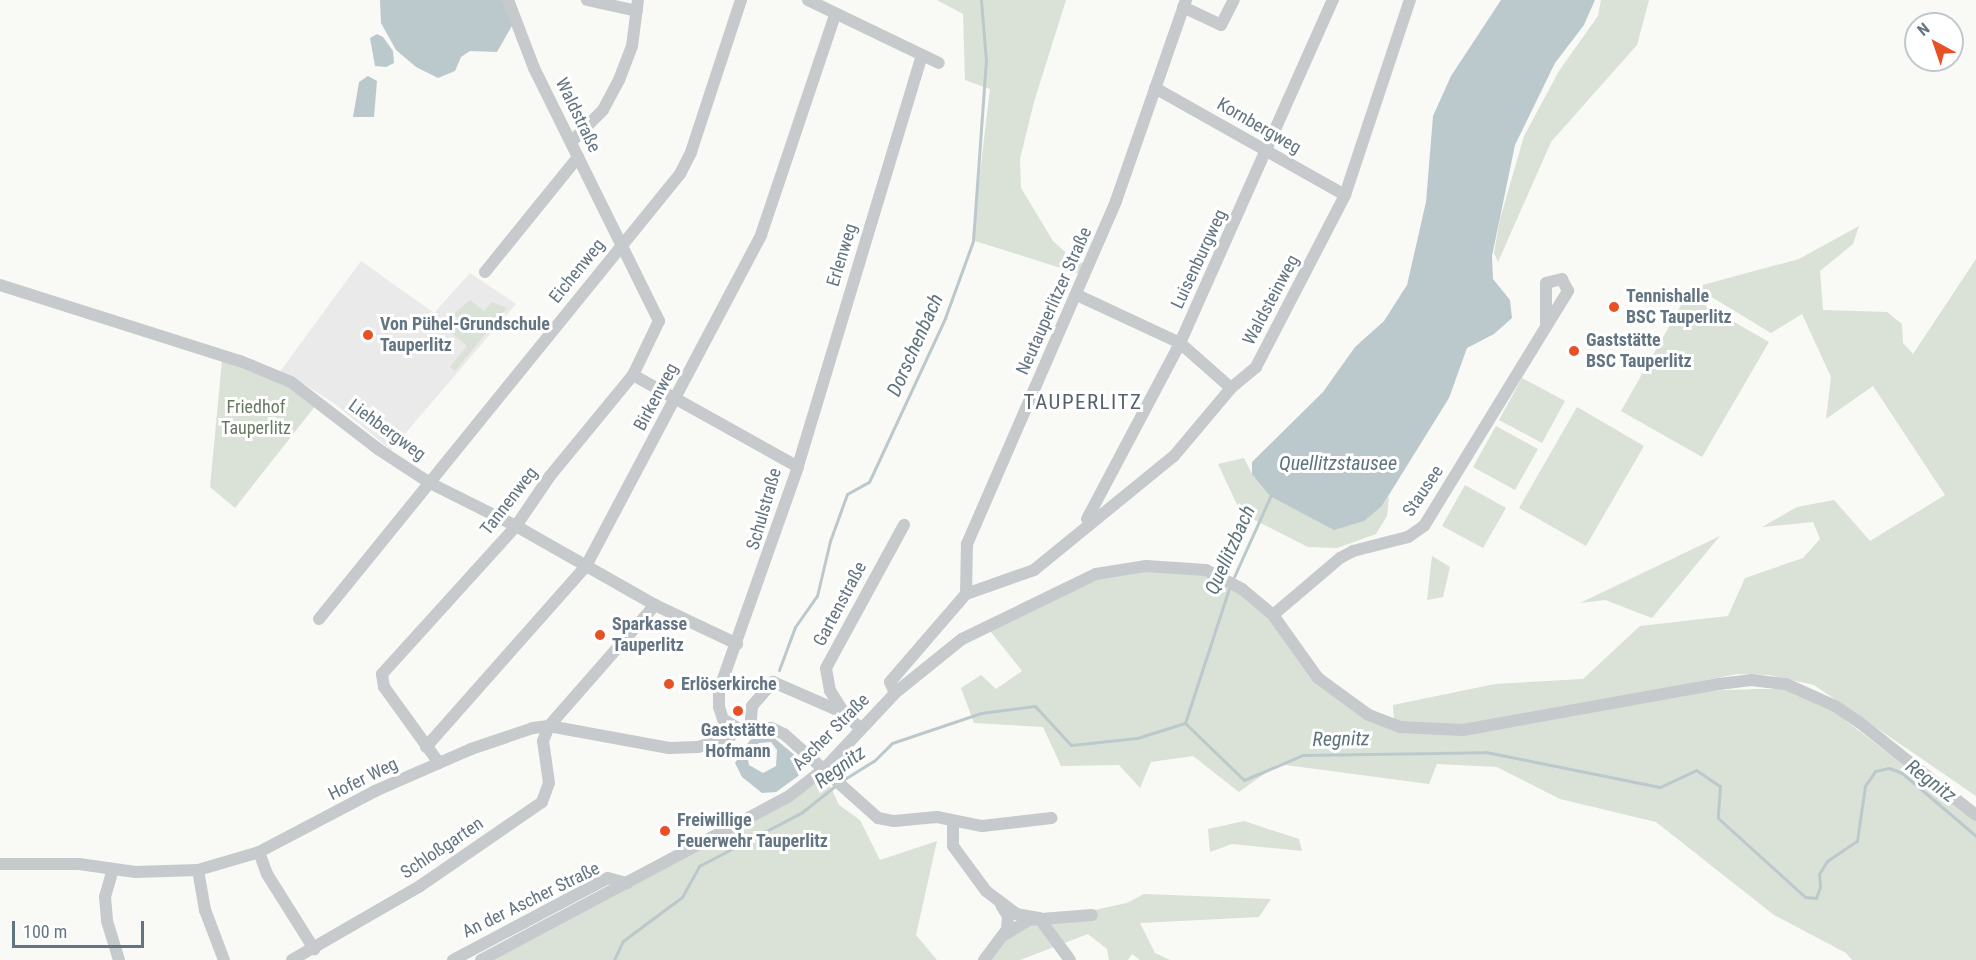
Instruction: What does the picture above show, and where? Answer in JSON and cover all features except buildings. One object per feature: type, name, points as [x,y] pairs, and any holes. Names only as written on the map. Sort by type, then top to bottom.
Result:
[{"type":"street","name":"Waldstraße","points":[[508,0],[534,68],[622,243]]},
{"type":"street","points":[[571,142],[603,110],[619,80],[632,46],[638,5],[587,0]]},
{"type":"street","name":"Eichenweg","points":[[319,619],[680,174],[691,152],[741,0]]},
{"type":"street","points":[[808,0],[835,15],[939,63]]},
{"type":"street","points":[[1184,4],[1221,25],[1234,0]]},
{"type":"street","name":"Luisenburgweg","points":[[1084,526],[1180,343],[1267,153],[1333,0]]},
{"type":"street","name":"Waldsteinweg","points":[[966,594],[1034,570],[1084,526],[1174,456],[1231,388],[1256,367],[1271,343],[1345,195],[1410,0]]},
{"type":"street","name":"Neutauperlitzer Straße","points":[[966,594],[968,544],[1116,201],[1184,4]]},
{"type":"street","name":"Birkenweg","points":[[426,747],[586,566],[761,235],[835,15]]},
{"type":"street","name":"Erlenweg","points":[[798,467],[922,55]]},
{"type":"street","name":"Kornbergweg","points":[[1155,88],[1345,195]]},
{"type":"street","points":[[485,272],[578,157]]},
{"type":"street","name":"Tannenweg","points":[[439,763],[380,678],[516,526],[550,476],[633,375],[659,321],[622,243]]},
{"type":"street","name":"Liehbergweg","points":[[0,285],[240,361],[291,382],[378,449],[430,483],[516,526],[655,605],[737,644]]},
{"type":"street","points":[[1077,295],[1180,343],[1231,388]]},
{"type":"street","name":"Stausee","points":[[1273,615],[1340,558],[1353,551],[1408,537],[1424,526],[1546,323]]},
{"type":"street","name":"Schulstraße","points":[[633,375],[675,401],[798,467],[719,690],[719,707],[723,719],[745,729]]},
{"type":"street","name":"Gartenstraße","points":[[861,729],[844,713],[826,680],[826,668],[904,525]]},
{"type":"street","name":"Ascher Straße","points":[[481,960],[761,814],[824,769],[895,693],[962,639],[1070,584],[1096,574],[1146,566],[1206,570],[1242,589],[1273,615],[1318,678],[1344,699],[1379,719],[1426,731],[1463,730],[1719,684],[1751,680],[1786,684],[1851,717],[1976,814]]},
{"type":"street","points":[[895,693],[890,682],[966,594]]},
{"type":"street","points":[[549,726],[655,605]]},
{"type":"street","points":[[844,713],[773,682],[752,706],[745,729],[771,728],[784,734],[878,818],[894,821],[937,817],[982,826],[1052,818]]},
{"type":"street","name":"Hofer Weg","points":[[0,864],[79,864],[113,869],[198,870],[259,852],[375,791],[509,735],[549,726],[669,748],[698,747],[728,738],[745,729]]},
{"type":"street","name":"Schloßgarten","points":[[292,960],[420,886],[542,802],[549,783],[543,741],[549,726]]},
{"type":"street","points":[[952,821],[951,838],[960,859],[1000,904],[1016,914],[1039,918],[1092,915]]},
{"type":"street","points":[[259,852],[267,874],[314,949]]},
{"type":"street","points":[[113,869],[105,897],[107,921],[119,960]]},
{"type":"street","points":[[198,870],[206,910],[224,960]]},
{"type":"street","name":"An der Ascher Straße","points":[[453,960],[608,878],[627,883]]},
{"type":"street","points":[[1000,904],[1008,921],[1005,935]]},
{"type":"street","points":[[984,960],[1016,925],[1039,918]]},
{"type":"street","points":[[1039,918],[1070,960]]},
{"type":"shaded area","points":[[361,261],[434,313],[470,273],[516,304],[391,450],[335,404],[298,380],[279,373]]},
{"type":"green space","points":[[937,0],[1066,0],[1034,102],[1020,159],[1021,188],[1053,241],[1072,258],[1087,265],[1083,275],[972,240],[990,89],[965,80],[963,14]]},
{"type":"green space","points":[[1601,0],[1649,0],[1637,45],[1551,142],[1498,262],[1494,253],[1500,219],[1524,136],[1559,71],[1598,16]]},
{"type":"green space","points":[[1859,226],[1853,244],[1820,271],[1823,310],[1887,312],[1902,324],[1903,343],[1913,354],[1976,259],[1976,796],[1814,685],[1769,675],[1738,674],[1639,693],[1782,689],[1807,696],[1833,711],[1976,820],[1976,960],[1852,960],[1846,953],[1774,915],[1656,822],[1560,799],[1497,767],[1437,764],[1429,784],[1278,764],[1239,792],[1193,756],[1151,762],[1140,788],[1119,765],[1061,766],[1043,727],[974,723],[961,688],[981,675],[996,689],[1022,671],[987,627],[1069,582],[1174,564],[1243,587],[1345,698],[1394,720],[1393,705],[1495,684],[1583,679],[1640,626],[1728,616],[1745,578],[1803,558],[1820,539],[1813,522],[1762,527],[1797,507],[1834,500],[1870,541],[1945,495],[1873,386],[1826,419],[1831,377],[1802,314],[1771,333],[1695,287],[1799,259]]},
{"type":"green space","points":[[1687,295],[1769,342],[1702,457],[1621,411]]},
{"type":"green space","points":[[470,300],[484,311],[492,302],[507,308],[455,371],[450,367],[467,346],[448,330],[458,318],[453,315]]},
{"type":"green space","name":"Friedhof Tauperlitz","points":[[222,361],[284,384],[316,405],[235,508],[210,487]]},
{"type":"green space","points":[[1522,378],[1565,401],[1542,443],[1499,420]]},
{"type":"green space","points":[[1577,407],[1644,446],[1586,546],[1519,508]]},
{"type":"green space","points":[[1496,426],[1538,449],[1515,490],[1473,467]]},
{"type":"green space","points":[[1244,458],[1252,474],[1382,506],[1389,496],[1387,516],[1376,534],[1337,548],[1308,547],[1241,513],[1218,464]]},
{"type":"green space","points":[[1465,485],[1506,508],[1483,548],[1442,526]]},
{"type":"green space","points":[[1720,536],[1652,618],[1605,600],[1580,603]]},
{"type":"green space","points":[[1432,556],[1450,567],[1443,597],[1427,600]]},
{"type":"green space","points":[[826,777],[839,805],[860,820],[880,860],[937,841],[916,935],[937,960],[492,960],[759,818]]},
{"type":"green space","points":[[1244,821],[1299,839],[1302,851],[1232,844],[1210,852],[1208,829]]},
{"type":"green space","points":[[1144,894],[1271,899],[1259,917],[1140,923],[1155,953],[1170,960],[1140,960],[1132,954],[1128,960],[1109,960],[1107,949],[1088,934],[1020,960],[983,960],[1012,933],[1047,920],[1127,903]]},
{"type":"water","points":[[380,0],[504,0],[513,24],[497,52],[470,51],[461,57],[455,71],[438,78],[416,67],[396,50],[381,23]]},
{"type":"water","name":"Quellitzstausee","points":[[1501,0],[1595,0],[1584,25],[1555,63],[1515,145],[1492,256],[1493,279],[1510,300],[1512,318],[1494,334],[1467,348],[1449,398],[1382,506],[1364,521],[1334,530],[1270,496],[1252,474],[1252,462],[1323,392],[1355,347],[1384,321],[1407,285],[1426,202],[1433,116],[1451,76]]},
{"type":"water","points":[[377,34],[383,37],[393,51],[394,63],[386,67],[375,66],[370,38]]},
{"type":"water","points":[[368,76],[377,81],[374,117],[353,117],[359,82]]},
{"type":"water","points":[[759,736],[773,737],[803,762],[801,774],[776,792],[762,793],[742,777],[735,763],[750,740]],"holes":[[[771,742],[777,750],[776,766],[763,773],[749,765],[747,754],[759,743]]]},
{"type":"waterway","name":"Dorschenbach","points":[[779,670],[795,627],[817,596],[830,541],[847,494],[869,482],[945,318],[973,241],[986,61],[981,0]]},
{"type":"waterway","name":"Quellitzbach","points":[[1233,579],[1271,495]]},
{"type":"waterway","name":"Quellitzbach","points":[[1185,723],[1230,585]]},
{"type":"waterway","name":"Regnitz","points":[[843,780],[874,761],[892,743],[981,713],[1035,706],[1071,745],[1137,738],[1185,723],[1244,780],[1303,755],[1486,752],[1660,787],[1696,770],[1720,786],[1718,818],[1805,897],[1816,898],[1820,887],[1819,874],[1827,861],[1857,841],[1865,786],[1875,771],[1889,768],[1902,773],[1976,836]]},
{"type":"waterway","name":"Regnitz","points":[[614,960],[623,941],[682,897],[699,866],[801,813],[835,786]]},
{"type":"place","name":"Tennishalle BSC Tauperlitz","points":[[1614,307]]},
{"type":"place","name":"Von Pühel-Grundschule Tauperlitz","points":[[368,335]]},
{"type":"place","name":"Gaststätte BSC Tauperlitz","points":[[1574,351]]},
{"type":"place","name":"Sparkasse Tauperlitz","points":[[600,635]]},
{"type":"place","name":"Erlöserkirche","points":[[669,684]]},
{"type":"place","name":"Gaststätte Hofmann","points":[[738,711]]},
{"type":"place","name":"Freiwillige Feuerwehr Tauperlitz","points":[[665,831]]},
{"type":"district","name":"TAUPERLITZ","points":[[1083,402]]}]
